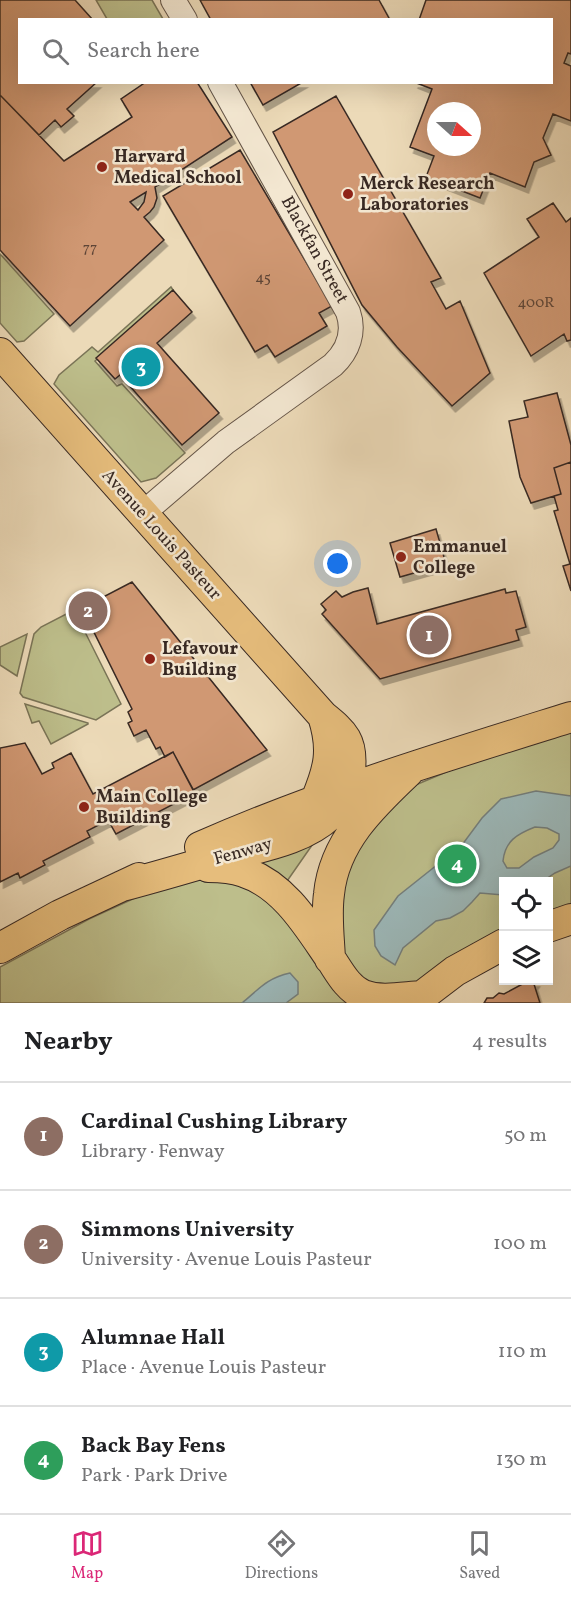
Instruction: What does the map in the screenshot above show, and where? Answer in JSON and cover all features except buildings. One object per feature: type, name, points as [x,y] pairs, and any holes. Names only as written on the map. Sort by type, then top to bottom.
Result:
[{"type":"main road","name":"Avenue Louis Pasteur","points":[[0,353],[322,716],[343,733],[348,743],[351,767],[346,789]]},
{"type":"main road","points":[[316,800],[326,776],[328,763],[328,740],[322,716]]},
{"type":"main road","name":"Fenway","points":[[0,948],[60,915],[218,839],[346,789],[571,717]]},
{"type":"main road","points":[[330,959],[329,895],[333,871],[339,855],[363,818],[414,766]]},
{"type":"main road","name":"Fenway","points":[[122,886],[299,834],[329,816],[341,802],[346,789]]},
{"type":"main road","points":[[186,868],[232,869],[246,872],[263,880],[296,910],[349,984],[357,992],[366,996],[418,999],[456,970],[499,947]]},
{"type":"main road","points":[[553,926],[571,919]]},
{"type":"street","points":[[173,0],[184,18]]},
{"type":"street","name":"Blackfan Street","points":[[142,514],[226,442],[339,360],[348,347],[351,334],[348,312],[221,84]]},
{"type":"green space","points":[[96,0],[152,0],[162,18],[106,18]]},
{"type":"green space","points":[[0,254],[54,314],[24,341],[17,342],[0,323]]},
{"type":"green space","points":[[171,287],[173,290],[95,361],[117,386],[122,384],[185,453],[156,478],[141,482],[54,384],[59,375],[92,347],[98,352]]},
{"type":"green space","points":[[74,610],[121,704],[96,720],[23,697],[20,693],[34,634],[41,627]]},
{"type":"green space","points":[[27,634],[17,676],[0,665],[0,647]]},
{"type":"green space","points":[[25,704],[88,724],[51,744],[39,721],[32,723]]},
{"type":"green space","points":[[571,729],[571,911],[553,917],[553,877],[499,877],[499,938],[418,986],[356,986],[335,929],[348,852],[406,789],[470,762]]},
{"type":"green space","points":[[324,828],[285,884],[234,861]]},
{"type":"green space","points":[[214,876],[268,897],[356,1003],[0,1003],[0,967],[89,919],[161,886]]},
{"type":"water","points":[[536,791],[571,796],[571,866],[549,877],[499,877],[499,895],[480,893],[463,911],[450,918],[436,921],[403,948],[395,965],[381,956],[375,946],[374,930],[398,896],[462,845],[482,818],[501,799]],"holes":[[[535,827],[547,828],[559,834],[559,840],[553,848],[534,857],[519,868],[507,868],[503,861],[509,843],[523,832]]]},
{"type":"water","points":[[290,973],[298,982],[298,994],[286,1003],[242,1003],[269,981]]},
{"type":"place","name":"Harvard Medical School","points":[[102,167]]},
{"type":"place","name":"Merck Research Laboratories","points":[[348,194]]},
{"type":"place","name":"Alumnae Hall","points":[[141,367]]},
{"type":"place","name":"Emmanuel College","points":[[401,557]]},
{"type":"place","name":"Simmons University","points":[[88,611]]},
{"type":"place","name":"Cardinal Cushing Library","points":[[429,635]]},
{"type":"place","name":"Lefavour Building","points":[[150,659]]},
{"type":"place","name":"Main College Building","points":[[84,807]]},
{"type":"place","name":"Back Bay Fens","points":[[457,864]]}]
